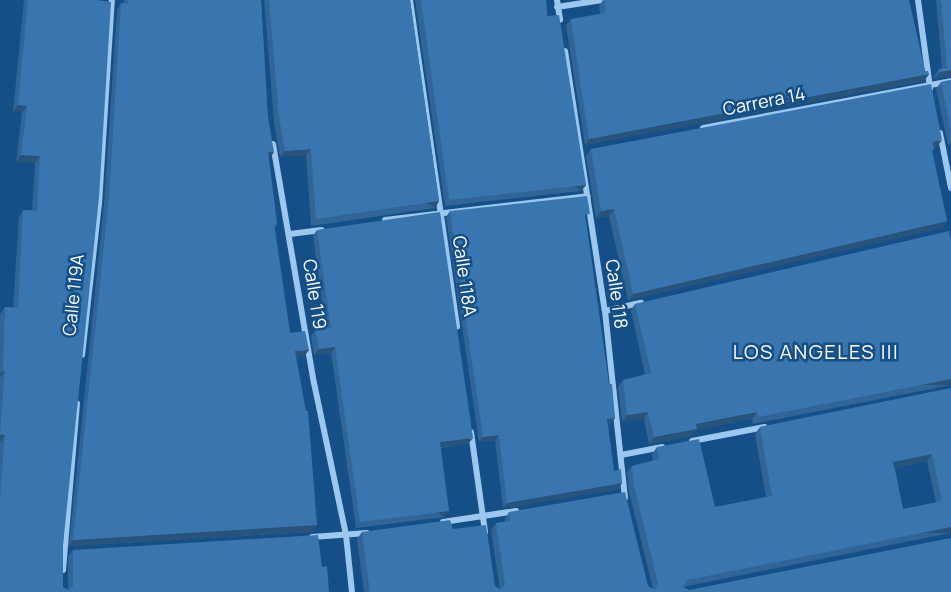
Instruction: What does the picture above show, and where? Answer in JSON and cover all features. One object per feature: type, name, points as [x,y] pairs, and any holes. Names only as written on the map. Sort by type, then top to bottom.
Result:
[{"type":"street","name":"Calle 119A","points":[[81,369],[99,204],[112,0]]},
{"type":"street","name":"Calle 118A","points":[[410,0],[459,341]]},
{"type":"street","points":[[561,30],[557,4],[602,0]]},
{"type":"street","points":[[918,0],[932,96]]},
{"type":"street","name":"Calle 118","points":[[563,41],[582,151],[605,311],[627,504]]},
{"type":"street","name":"Carrera 14","points":[[698,129],[951,81]]},
{"type":"street","points":[[939,130],[951,188]]},
{"type":"street","name":"Calle 119","points":[[271,134],[314,383],[346,535],[352,592]]},
{"type":"street","points":[[582,151],[594,149]]},
{"type":"street","points":[[371,222],[588,196]]},
{"type":"street","points":[[290,234],[325,229]]},
{"type":"street","points":[[605,311],[651,301]]},
{"type":"street","points":[[63,582],[63,552],[78,392]]},
{"type":"street","points":[[470,423],[486,538]]},
{"type":"street","points":[[689,442],[769,426]]},
{"type":"street","points":[[621,455],[667,446]]},
{"type":"street","points":[[612,495],[624,493]]},
{"type":"street","points":[[437,523],[530,509]]},
{"type":"street","points":[[299,538],[380,531]]},
{"type":"street","points":[[63,552],[74,551]]},
{"type":"building","points":[[28,0],[111,2],[99,197],[63,545],[63,587],[68,590],[73,586],[73,550],[318,535],[322,567],[327,566],[329,592],[0,592],[0,499],[5,435],[0,434],[5,371],[3,371],[5,307],[18,308],[23,210],[37,211],[40,156],[21,155],[27,106],[18,105]]},
{"type":"building","points":[[128,0],[261,0],[268,117],[274,152],[268,152],[277,224],[274,225],[290,333],[305,331],[309,350],[295,351],[306,411],[308,411],[317,525],[73,540],[109,198],[121,3],[128,4]]},
{"type":"building","points":[[269,0],[410,0],[439,201],[316,219],[311,149],[285,151],[279,116]]},
{"type":"building","points":[[421,0],[546,0],[547,16],[559,15],[586,185],[449,200]]},
{"type":"building","points":[[604,0],[909,0],[925,71],[929,74],[589,139],[571,19],[606,13]]},
{"type":"building","points":[[941,0],[951,0],[951,70],[939,72],[939,69],[947,68]]},
{"type":"building","points":[[951,80],[951,131],[941,82]]},
{"type":"building","points":[[931,84],[942,140],[933,142],[934,150],[932,150],[947,221],[633,294],[614,209],[601,211],[591,149]]},
{"type":"building","points":[[587,196],[590,214],[585,215],[609,384],[612,384],[615,418],[607,419],[614,471],[621,469],[622,483],[507,503],[499,435],[483,437],[450,211]]},
{"type":"building","points":[[440,212],[473,438],[440,442],[449,511],[360,522],[335,347],[319,349],[315,330],[331,328],[317,230]]},
{"type":"building","points":[[949,231],[951,240],[951,379],[758,417],[757,412],[730,417],[696,424],[697,429],[654,437],[648,412],[627,415],[623,380],[651,373],[635,304]]},
{"type":"building","points":[[951,388],[951,527],[687,580],[683,587],[689,590],[951,538],[951,592],[370,592],[362,532],[450,520],[453,529],[486,525],[495,586],[501,590],[505,584],[496,523],[510,521],[509,512],[625,492],[648,586],[655,590],[658,584],[634,485],[632,466],[659,459],[657,447],[699,439],[715,507],[772,496],[760,427]],"holes":[[[932,454],[942,501],[903,509],[893,462]]]},
{"type":"district","name":"LOS ANGELES III","points":[[816,351]]}]
